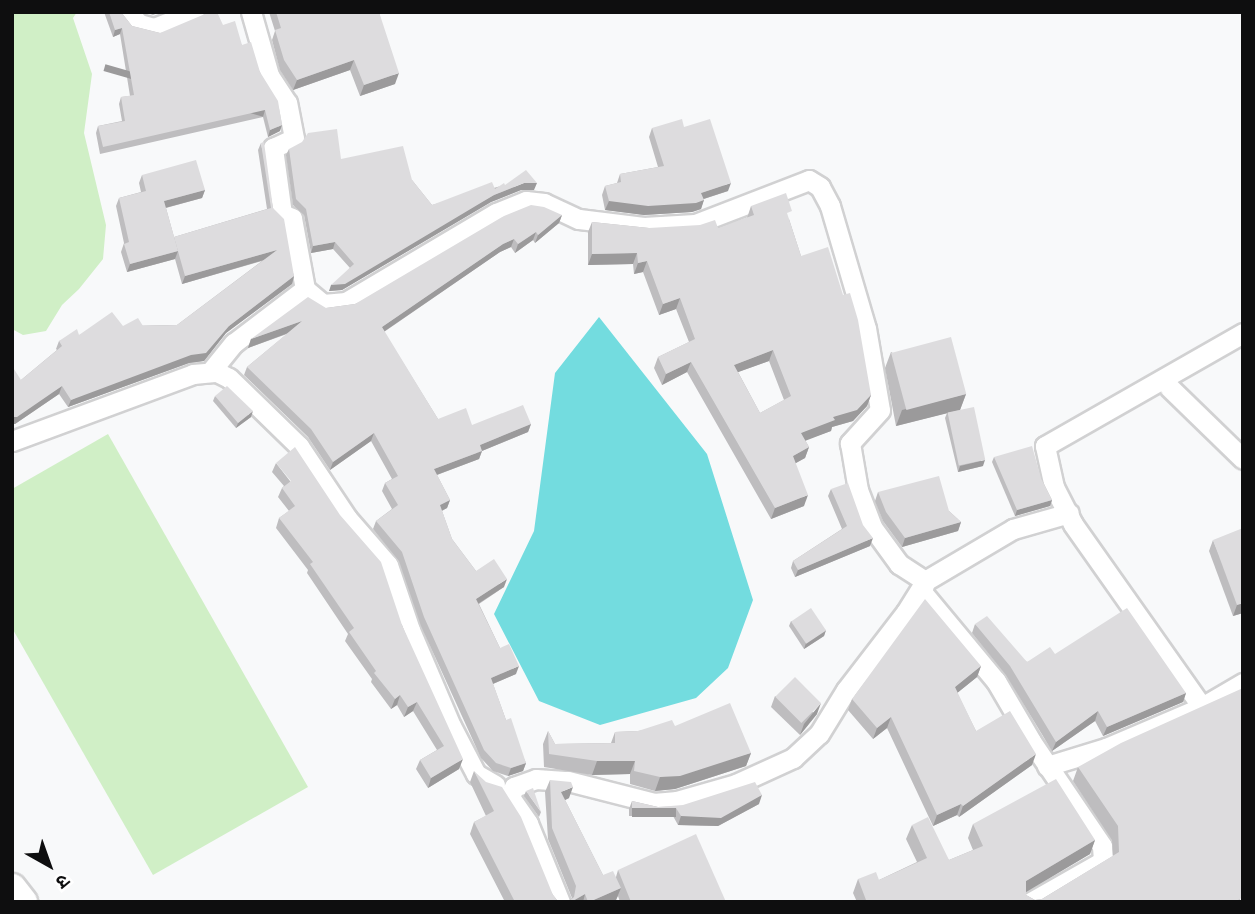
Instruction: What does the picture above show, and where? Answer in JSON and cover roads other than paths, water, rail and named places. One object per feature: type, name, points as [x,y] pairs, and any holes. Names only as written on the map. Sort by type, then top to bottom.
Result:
[{"type":"main road","points":[[12,888],[23,902]]},
{"type":"street","points":[[128,12],[139,24],[154,28],[194,12]]},
{"type":"street","points":[[251,12],[269,75],[287,103],[294,138],[272,148],[282,214],[292,218],[305,289],[323,304],[346,302],[496,213],[526,201],[544,203],[579,219],[644,227],[695,224],[809,180],[820,187],[830,206],[866,328],[880,410],[850,443],[858,489],[882,543],[899,564],[925,581]]},
{"type":"street","points":[[211,371],[233,343],[305,289]]},
{"type":"street","points":[[1202,708],[1069,513],[1054,486],[1045,446],[1243,333]]},
{"type":"street","points":[[12,441],[194,374],[211,371],[229,378],[299,446],[347,518],[388,565],[410,630],[450,726],[471,765],[486,782],[511,790]]},
{"type":"street","points":[[1169,387],[1243,459]]},
{"type":"street","points":[[559,902],[528,823],[510,797],[511,790],[523,782],[536,779],[568,781],[654,803],[677,801],[736,784],[783,763],[819,734],[846,690],[906,612],[925,581],[1013,529],[1069,513]]},
{"type":"street","points":[[925,581],[922,592],[996,681],[1047,766],[1102,846],[1103,861],[1031,902]]},
{"type":"street","points":[[1047,766],[1106,748],[1202,708],[1243,682]]},
{"type":"water","points":[[599,317],[707,454],[753,600],[728,668],[696,698],[600,725],[539,701],[494,614],[534,531],[555,373]]}]
